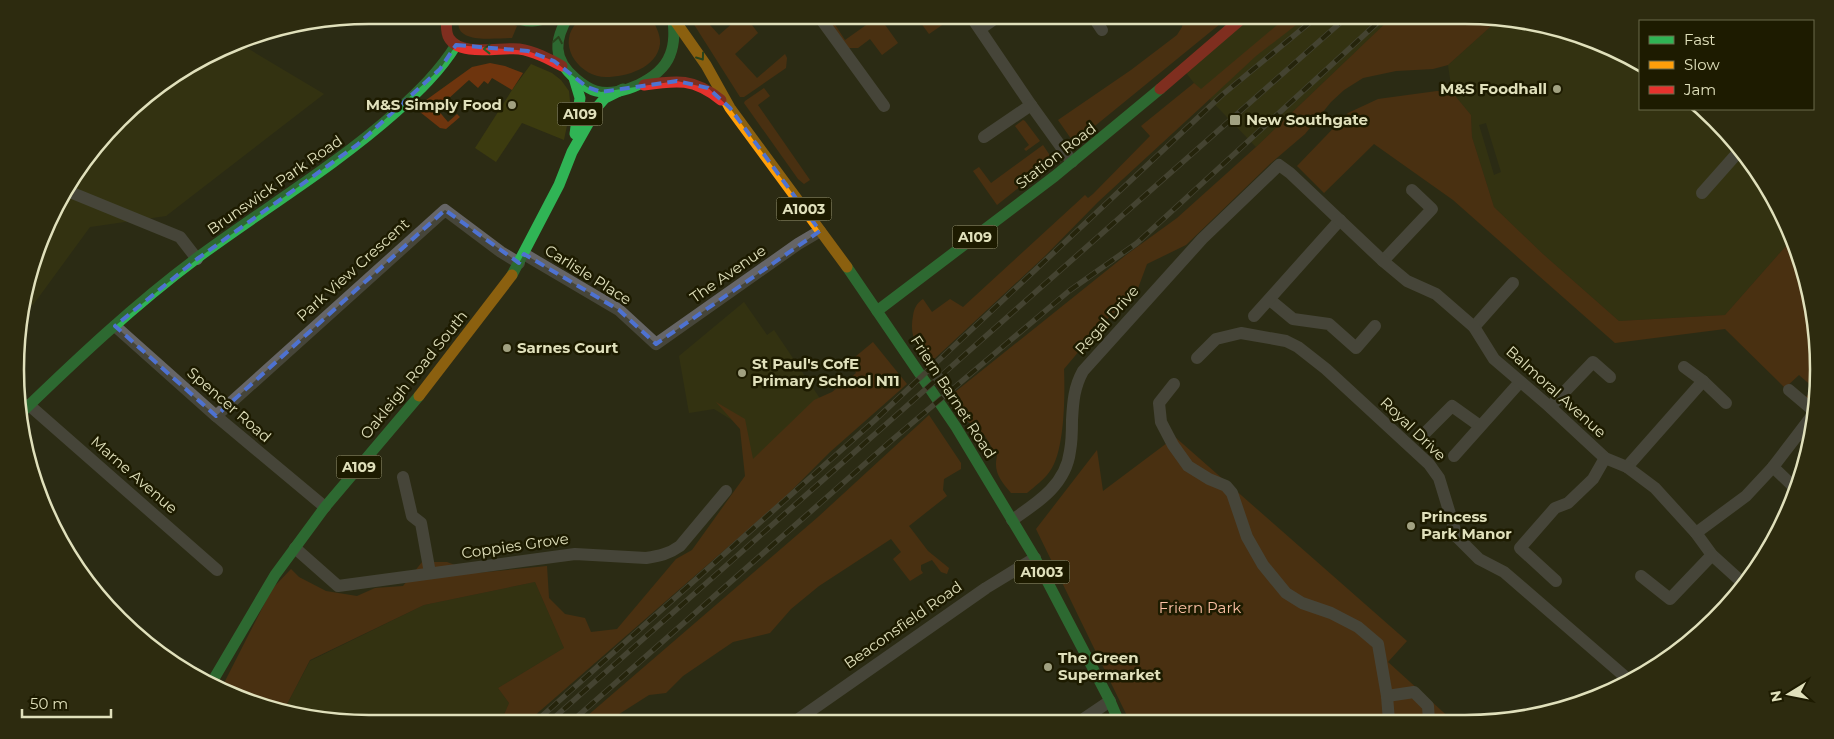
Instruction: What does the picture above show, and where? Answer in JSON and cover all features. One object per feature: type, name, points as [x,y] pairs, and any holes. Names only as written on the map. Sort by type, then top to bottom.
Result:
[{"type":"main road","points":[[448,24],[449,38],[456,45]]},
{"type":"main road","points":[[562,66],[557,56],[556,44],[559,32],[564,24]]},
{"type":"main road","name":"A1003","points":[[456,45],[465,48],[518,49],[528,51],[562,66],[574,78],[594,91],[601,92],[640,85],[657,76],[669,58],[675,32],[674,24]]},
{"type":"main road","name":"Friern Barnet Road","points":[[678,24],[706,64],[730,108],[843,260],[956,427],[1035,558],[1116,715]]},
{"type":"main road","name":"Station Road","points":[[877,311],[1072,162],[1157,94],[1236,24]]},
{"type":"main road","name":"Brunswick Park Road","points":[[26,408],[115,326],[197,258],[358,145],[406,103],[440,69],[456,45]]},
{"type":"main road","name":"Oakleigh Road South","points":[[572,152],[581,107],[579,86],[574,78]]},
{"type":"main road","name":"Friern Barnet Road","points":[[640,85],[677,81],[694,82],[708,88],[730,108]]},
{"type":"main road","name":"Oakleigh Road South","points":[[214,678],[275,575],[324,507],[419,396],[498,294],[521,258],[559,185],[572,152],[598,106],[605,98],[623,89]]},
{"type":"street","points":[[825,24],[884,106]]},
{"type":"street","points":[[976,24],[1072,162]]},
{"type":"street","points":[[980,29],[987,24]]},
{"type":"street","points":[[1098,24],[1102,30]]},
{"type":"street","points":[[984,137],[1031,105]]},
{"type":"street","points":[[1702,192],[1736,155]]},
{"type":"street","name":"Balmoral Avenue","points":[[1279,165],[1407,281],[1436,294],[1474,327],[1494,359],[1550,407],[1604,458],[1627,467],[1655,488],[1696,533],[1712,555],[1739,580]]},
{"type":"street","name":"Regal Drive","points":[[1012,520],[1047,495],[1061,478],[1070,452],[1074,391],[1083,372],[1202,239],[1279,165]]},
{"type":"street","points":[[1383,261],[1432,209],[1412,190]]},
{"type":"street","points":[[72,193],[180,237],[197,258]]},
{"type":"street","name":"Park View Crescent","points":[[216,416],[445,210],[501,252],[521,258]]},
{"type":"street","points":[[1254,316],[1340,220]]},
{"type":"street","name":"The Avenue","points":[[656,344],[798,244],[820,231]]},
{"type":"street","name":"Carlisle Place","points":[[521,258],[619,310],[656,344]]},
{"type":"street","points":[[1474,327],[1513,284]]},
{"type":"street","points":[[1270,300],[1293,319],[1329,324],[1356,348],[1375,326]]},
{"type":"street","name":"Spencer Road","points":[[115,326],[216,416],[324,507]]},
{"type":"street","name":"Royal Drive","points":[[1197,358],[1216,339],[1242,333],[1286,341],[1298,347],[1326,369],[1429,464],[1439,478],[1457,537],[1479,559],[1504,572],[1624,676]]},
{"type":"street","points":[[1550,407],[1593,362],[1610,377]]},
{"type":"street","points":[[1684,367],[1726,403]]},
{"type":"street","points":[[1454,456],[1520,382]]},
{"type":"street","points":[[1627,467],[1703,382]]},
{"type":"street","points":[[1174,384],[1159,403],[1161,422],[1173,445],[1188,466],[1208,479],[1226,486],[1232,493],[1247,538],[1263,565],[1286,592],[1302,603],[1331,613],[1358,627],[1378,644],[1388,696],[1389,715]]},
{"type":"street","points":[[1789,390],[1808,406]]},
{"type":"street","points":[[1426,432],[1452,406],[1480,426]]},
{"type":"street","name":"Marne Avenue","points":[[26,410],[217,570]]},
{"type":"street","points":[[1696,533],[1746,496],[1773,468],[1806,423]]},
{"type":"street","points":[[1556,581],[1520,548],[1556,508],[1568,503],[1592,479],[1604,458]]},
{"type":"street","points":[[1773,468],[1791,484]]},
{"type":"street","points":[[403,477],[412,516],[420,523],[430,573]]},
{"type":"street","name":"Coppies Grove","points":[[295,548],[338,586],[575,554],[646,558],[666,554],[680,546],[726,490]]},
{"type":"street","points":[[1641,576],[1670,599],[1712,555]]},
{"type":"street","name":"Beaconsfield Road","points":[[804,715],[986,588],[1035,558]]},
{"type":"street","points":[[1388,696],[1414,692],[1428,706],[1429,715]]},
{"type":"street","points":[[1089,715],[1110,701]]},
{"type":"highlighted area","points":[[456,45],[528,51],[554,61],[587,87],[601,92],[677,81],[708,88],[730,108],[820,231],[656,344],[619,310],[524,254],[519,263],[445,210],[216,416],[115,326],[197,259],[357,145],[440,69]]},
{"type":"shaded area","points":[[1236,24],[1385,24],[1256,147],[1194,83],[1184,70]]},
{"type":"shaded area","points":[[1493,25],[1532,30],[1576,42],[1617,59],[1639,71],[1639,110],[1692,110],[1709,125],[1752,177],[1775,217],[1787,245],[1725,315],[1619,321],[1543,254],[1494,207],[1472,137],[1471,115],[1452,92],[1448,65]],"holes":[[[1486,123],[1501,172],[1494,175],[1479,125]]]},
{"type":"shaded area","points":[[245,47],[324,94],[166,216],[90,227],[33,305],[30,302],[50,237],[82,177],[125,125],[159,95],[197,70]]},
{"type":"shaded area","points":[[531,64],[552,73],[561,80],[569,91],[569,116],[564,140],[522,123],[496,162],[475,148]]},
{"type":"shaded area","name":"St Paul's CofE Primary School N11","points":[[744,302],[767,335],[774,330],[823,403],[751,476],[740,425],[714,409],[689,413],[679,356]]},
{"type":"shaded area","points":[[535,582],[564,648],[498,688],[509,703],[504,715],[347,715],[302,709],[287,705],[310,661],[424,605]]},
{"type":"green space","points":[[512,24],[517,26],[512,38],[485,39],[467,35],[461,31],[458,25]]},
{"type":"green space","points":[[576,24],[654,24],[660,44],[658,52],[647,65],[639,70],[614,77],[597,76],[581,67],[571,52],[569,43]]},
{"type":"green space","points":[[694,24],[709,24],[719,35],[732,24],[752,24],[758,33],[735,54],[757,78],[785,54],[787,58],[786,68],[744,97],[740,97]]},
{"type":"green space","points":[[829,24],[835,24],[845,40],[868,24],[884,24],[898,43],[882,55],[870,39],[858,48],[848,48]]},
{"type":"green space","points":[[922,24],[944,24],[929,34]]},
{"type":"green space","points":[[1183,24],[1220,24],[1074,143],[1058,120],[1131,70],[1177,35]]},
{"type":"green space","points":[[1278,24],[1297,24],[1256,56],[1098,202],[1045,256],[930,363],[918,347],[913,336],[913,313],[919,302],[923,299],[932,312],[950,299],[963,307],[1085,195],[1088,198],[1093,194],[1150,136],[1141,126],[1194,83],[1201,89]]},
{"type":"green space","points":[[1385,24],[1493,25],[1448,65],[1433,69],[1396,71],[1363,78],[1344,90],[1331,102],[1305,134],[1271,163],[1186,245],[1147,264],[1137,291],[1101,325],[1064,369],[1064,407],[1061,437],[1059,450],[1050,471],[1027,493],[1011,493],[997,472],[997,456],[983,433],[967,421],[950,396],[1126,255],[1177,218],[1256,147]]},
{"type":"green space","points":[[490,63],[523,73],[512,90],[492,78],[488,84],[484,81],[478,88],[469,80],[437,109],[448,122],[457,114],[460,117],[446,129],[440,128],[415,108],[472,67]]},
{"type":"green space","points":[[764,88],[770,96],[758,105],[810,180],[804,184],[798,179],[744,103]]},
{"type":"green space","points":[[1437,91],[1452,92],[1471,115],[1472,137],[1494,207],[1543,254],[1619,321],[1725,315],[1787,245],[1804,302],[1810,347],[1810,385],[1799,375],[1785,388],[1725,329],[1615,343],[1453,200],[1374,144],[1324,193],[1297,166],[1348,113],[1378,99]]},
{"type":"green space","points":[[1023,120],[1040,141],[1026,151],[1024,149],[1029,145],[1015,126]]},
{"type":"green space","points":[[1043,145],[1051,157],[1050,163],[997,205],[973,171],[979,167],[991,183]]},
{"type":"green space","points":[[873,342],[907,384],[830,452],[783,499],[535,715],[504,715],[509,703],[498,688],[564,648],[535,582],[424,605],[310,660],[287,705],[258,697],[224,683],[272,589],[291,569],[299,577],[326,591],[357,596],[375,588],[403,586],[422,562],[447,562],[476,573],[547,566],[549,598],[565,614],[585,618],[591,632],[617,629],[676,559],[692,550],[745,476],[740,429],[716,402],[745,419],[753,459],[814,400],[832,392],[856,373],[851,364],[855,357]]},
{"type":"green space","points":[[1810,393],[1809,400],[1805,398]]},
{"type":"green space","points":[[929,415],[961,463],[961,469],[944,479],[943,490],[947,496],[909,526],[928,551],[949,568],[947,574],[941,572],[932,560],[921,565],[923,573],[910,581],[893,559],[901,552],[891,539],[819,586],[791,609],[770,633],[733,642],[683,676],[666,693],[649,695],[618,715],[588,715],[818,517]]},
{"type":"green space","name":"Friern Park","points":[[1175,437],[1407,641],[1388,662],[1446,715],[1127,715],[1036,529],[1097,450],[1103,491]]},
{"type":"railway","points":[[543,715],[874,421],[1222,95],[1308,24]]},
{"type":"railway","points":[[557,715],[1339,24]]},
{"type":"railway","points":[[579,715],[892,440],[1069,291],[1137,243],[1376,24]]},
{"type":"traffic: fast","points":[[564,24],[558,41],[559,57],[563,64],[568,72],[585,86],[593,90],[606,92],[616,92],[639,85],[658,72],[665,64],[673,46],[673,24]]},
{"type":"traffic: fast","points":[[26,408],[106,333],[151,294],[197,258],[372,132],[428,81],[456,45]]},
{"type":"traffic: fast","points":[[574,78],[580,98],[575,134]]},
{"type":"traffic: fast","points":[[512,275],[559,185],[572,152],[598,106],[605,98],[623,89]]},
{"type":"traffic: fast","points":[[877,311],[1055,176],[1160,89]]},
{"type":"traffic: fast","points":[[847,267],[956,427],[1035,558],[1116,715]]},
{"type":"traffic: fast","points":[[214,678],[275,575],[325,507],[419,396]]},
{"type":"traffic: slow","points":[[677,24],[706,65],[730,108],[847,267]]},
{"type":"traffic: slow","points":[[419,396],[512,275]]},
{"type":"traffic: jam","points":[[447,24],[449,38],[454,44],[462,47],[481,50],[525,50],[562,66]]},
{"type":"traffic: jam","points":[[1160,89],[1236,24]]},
{"type":"traffic: jam","points":[[644,85],[685,82],[702,88],[721,100]]},
{"type":"place","name":"M&S Foodhall","points":[[1557,89]]},
{"type":"place","name":"M&S Simply Food","points":[[512,105]]},
{"type":"place","name":"New Southgate","points":[[1235,120]]},
{"type":"place","name":"Sarnes Court","points":[[507,348]]},
{"type":"place","name":"St Paul's CofE Primary School N11","points":[[742,373]]},
{"type":"place","name":"Princess Park Manor","points":[[1411,526]]},
{"type":"place","name":"The Green Supermarket","points":[[1048,667]]}]
